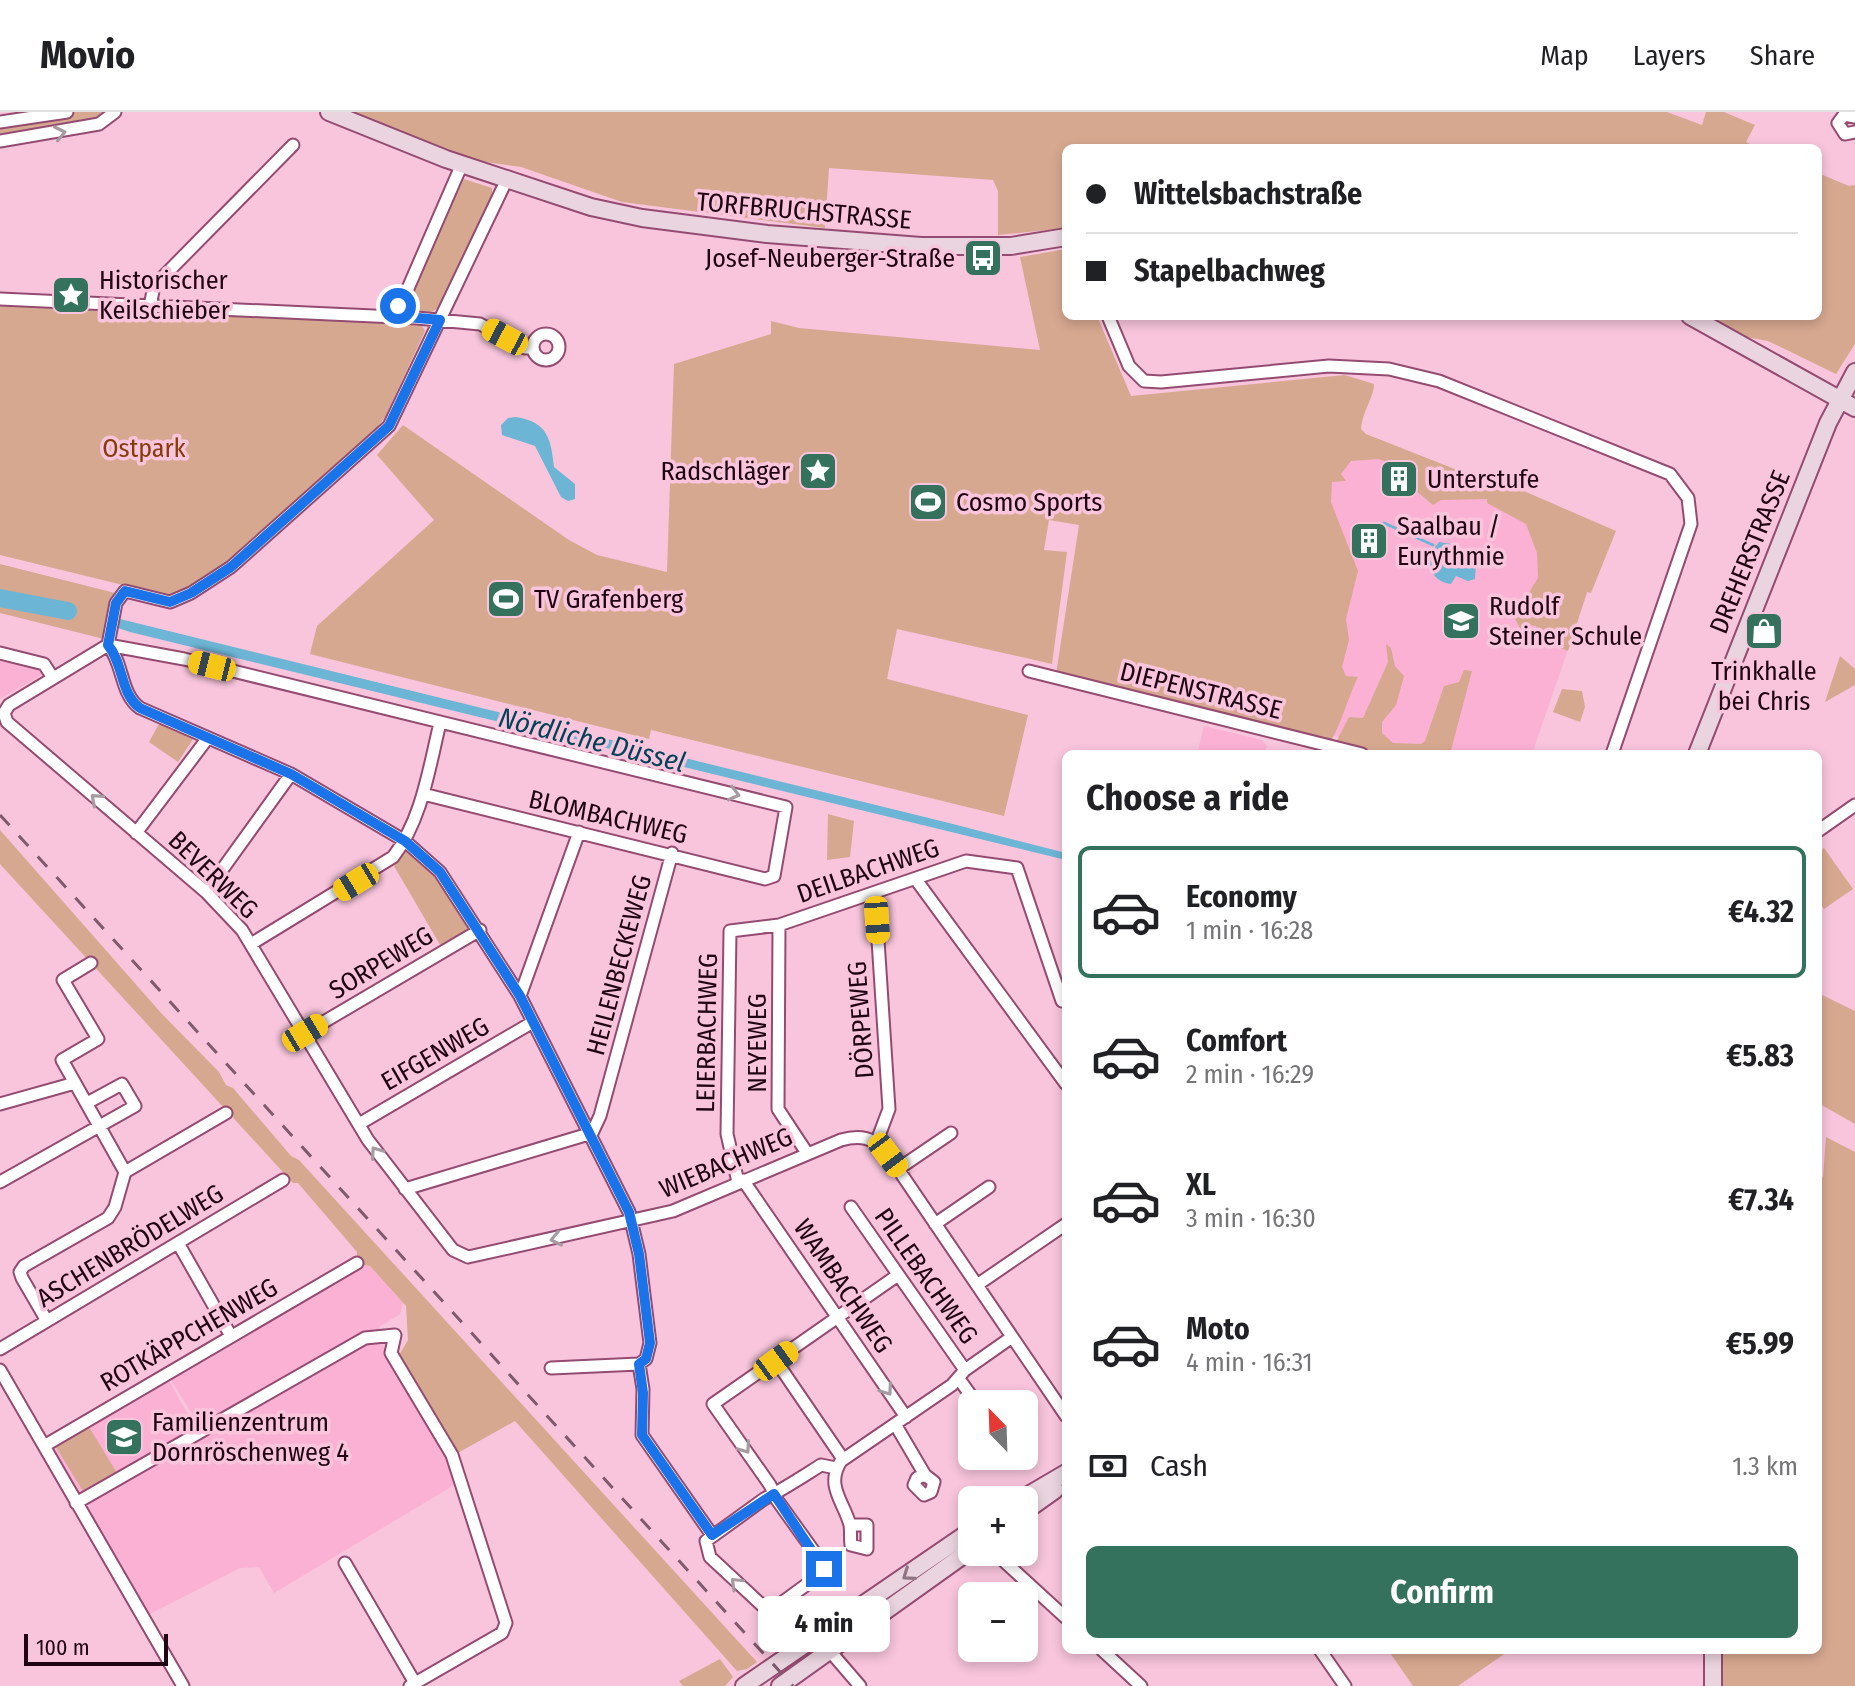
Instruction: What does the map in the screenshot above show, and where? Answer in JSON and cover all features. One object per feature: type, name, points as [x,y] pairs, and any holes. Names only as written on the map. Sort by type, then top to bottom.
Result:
[{"type":"main road","name":"TORFBRUCHSTRASSE","points":[[329,112],[462,164],[591,207],[642,218],[811,238],[996,247],[1062,238]]},
{"type":"main road","points":[[1697,320],[1848,404]]},
{"type":"main road","name":"DREHERSTRASSE","points":[[1699,750],[1812,463],[1848,404],[1855,372]]},
{"type":"main road","points":[[1038,1489],[1062,1475]]},
{"type":"main road","points":[[1038,1502],[1062,1485]]},
{"type":"main road","points":[[780,1686],[824,1643],[958,1541]]},
{"type":"main road","points":[[744,1686],[789,1658],[824,1643],[958,1558]]},
{"type":"main road","points":[[1713,1654],[1713,1686]]},
{"type":"main road","points":[[756,1686],[789,1658]]},
{"type":"street","points":[[0,122],[67,112]]},
{"type":"street","points":[[0,141],[99,124],[115,112]]},
{"type":"street","points":[[1828,112],[1839,120],[1842,132],[1855,132]]},
{"type":"street","points":[[1839,120],[1847,114],[1855,117]]},
{"type":"street","points":[[150,306],[154,286],[293,145]]},
{"type":"street","points":[[396,316],[462,164]]},
{"type":"street","points":[[508,177],[389,426],[214,579],[170,602],[125,591],[116,603],[108,645],[117,655],[133,703],[207,739],[291,774],[405,841],[440,872],[480,930],[520,996],[592,1133],[632,1222],[650,1343],[646,1359],[639,1364],[551,1368]]},
{"type":"street","points":[[0,299],[440,320],[480,324],[525,348],[532,348]]},
{"type":"street","points":[[1110,320],[1129,366],[1144,381],[1329,366],[1389,369],[1428,377],[1670,474],[1688,498],[1691,524],[1613,750]]},
{"type":"street","points":[[0,653],[44,664],[53,678],[108,645],[184,659],[440,723],[423,794],[405,841],[388,862],[251,944]]},
{"type":"street","name":"DIEPENSTRASSE","points":[[1029,671],[1346,750]]},
{"type":"street","name":"BEVERWEG","points":[[53,678],[9,705],[5,716],[206,892],[251,944],[359,1124],[405,1189],[461,1256]]},
{"type":"street","name":"BLOMBACHWEG","points":[[423,794],[672,853],[765,879],[773,878],[776,867],[786,807],[440,723]]},
{"type":"street","points":[[136,833],[207,739]]},
{"type":"street","points":[[206,892],[291,774]]},
{"type":"street","points":[[1822,828],[1855,805]]},
{"type":"street","points":[[520,996],[579,832]]},
{"type":"street","name":"HEILENBECKEWEG","points":[[592,1133],[600,1116],[672,853]]},
{"type":"street","name":"DEILBACHWEG","points":[[730,931],[779,925],[970,861],[1019,871],[1062,1001]]},
{"type":"street","points":[[917,881],[1062,1079]]},
{"type":"street","name":"DÖRPEWEG","points":[[875,894],[889,1109],[877,1141]]},
{"type":"street","name":"NEYEWEG","points":[[779,925],[778,1109],[807,1153]]},
{"type":"street","name":"SORPEWEG","points":[[305,1033],[480,930]]},
{"type":"street","name":"LEIERBACHWEG","points":[[730,931],[727,1134],[741,1181]]},
{"type":"street","points":[[91,963],[63,980],[98,1039],[62,1060],[125,1172]]},
{"type":"street","name":"EIFGENWEG","points":[[359,1124],[533,1022]]},
{"type":"street","points":[[0,1104],[75,1083]]},
{"type":"street","points":[[0,1182],[135,1106],[122,1084],[87,1103]]},
{"type":"street","points":[[47,1321],[20,1272],[108,1218],[115,1207],[125,1172],[226,1113]]},
{"type":"street","points":[[405,1189],[592,1133]]},
{"type":"street","points":[[898,1169],[951,1133]]},
{"type":"street","name":"WIEBACHWEG","points":[[461,1256],[673,1211],[807,1153],[857,1135],[877,1141]]},
{"type":"street","points":[[877,1141],[1062,1410]]},
{"type":"street","name":"ASCHENBRÖDELWEG","points":[[0,1349],[283,1180]]},
{"type":"street","name":"WAMBACHWEG","points":[[741,1181],[906,1417]]},
{"type":"street","points":[[935,1224],[989,1187]]},
{"type":"street","name":"PILLEBACHWEG","points":[[851,1207],[970,1390]]},
{"type":"street","points":[[977,1285],[1062,1227]]},
{"type":"street","points":[[178,1243],[231,1336]]},
{"type":"street","name":"ROTKÄPPCHENWEG","points":[[44,1446],[357,1263]]},
{"type":"street","points":[[898,1275],[713,1404],[774,1494],[825,1567],[821,1574],[776,1607],[766,1609],[710,1557],[705,1547],[712,1535],[774,1494],[821,1465],[840,1463],[1012,1337]]},
{"type":"street","points":[[76,1503],[365,1338],[395,1335],[391,1353],[456,1467],[506,1623],[502,1633],[413,1685],[345,1563]]},
{"type":"street","points":[[776,1361],[840,1463],[835,1489],[850,1525]]},
{"type":"street","points":[[639,1364],[643,1393],[642,1435],[712,1535]]},
{"type":"street","points":[[0,1370],[183,1686]]},
{"type":"street","points":[[895,1424],[925,1475]]},
{"type":"street","points":[[1009,1566],[1062,1614]]},
{"type":"street","points":[[824,1643],[860,1686]]},
{"type":"street","points":[[1106,1654],[1141,1686]]},
{"type":"street","points":[[1323,1654],[1345,1686]]},
{"type":"shaded area","name":"Rudolf Steiner Schule","points":[[1363,436],[1608,533],[1533,750],[1391,750],[1318,732],[1318,477]]},
{"type":"shaded area","points":[[0,659],[39,669],[45,673],[0,699]]},
{"type":"shaded area","points":[[1204,726],[1262,740],[1267,746],[1266,750],[1198,750]]},
{"type":"shaded area","points":[[362,1265],[370,1266],[403,1303],[400,1314],[379,1327],[381,1342],[449,1461],[456,1484],[274,1593],[259,1567],[240,1568],[146,1616],[81,1505],[201,1428],[168,1375]]},
{"type":"shaded area","name":"Familienzentrum Dornröschenweg 4","points":[[168,1379],[195,1427],[80,1494],[52,1446]]},
{"type":"green space","points":[[77,112],[111,112],[105,118],[0,139],[0,125]]},
{"type":"green space","points":[[337,112],[1667,112],[1702,125],[1706,112],[1724,112],[1755,125],[1746,142],[1750,144],[1062,144],[1062,228],[998,235],[998,191],[993,180],[829,168],[825,228],[622,202],[521,167],[458,158]]},
{"type":"green space","points":[[1822,175],[1849,186],[1855,185],[1855,344],[1836,374],[1768,341],[1740,336],[1711,320],[1822,320]]},
{"type":"green space","points":[[464,179],[492,188],[492,196],[437,309],[427,314],[408,314],[403,304]]},
{"type":"green space","points":[[1062,250],[1062,320],[1099,320],[1131,396],[1345,375],[1374,384],[1362,422],[1361,429],[1366,434],[1485,481],[1501,481],[1616,531],[1591,593],[1587,592],[1568,651],[1543,641],[1536,626],[1524,624],[1521,630],[1514,617],[1538,578],[1537,553],[1526,524],[1487,503],[1487,499],[1441,500],[1433,505],[1415,490],[1412,477],[1405,469],[1379,459],[1351,461],[1341,474],[1346,481],[1332,482],[1331,502],[1358,571],[1346,619],[1349,640],[1342,667],[1346,676],[1358,677],[1331,741],[1056,674],[1079,525],[1049,520],[1044,550],[1067,552],[1052,664],[897,629],[887,679],[1028,715],[1004,816],[651,730],[649,739],[310,654],[317,626],[434,520],[377,455],[403,425],[569,540],[597,555],[667,572],[674,364],[771,334],[771,321],[799,328],[1040,350],[1020,257]]},
{"type":"green space","name":"Ostpark","points":[[19,304],[370,322],[371,319],[420,323],[425,331],[385,417],[373,433],[242,551],[188,589],[168,596],[0,555],[0,306]]},
{"type":"green space","points":[[0,564],[115,593],[104,639],[0,613]]},
{"type":"green space","points":[[1386,644],[1391,648],[1395,666],[1404,676],[1396,705],[1382,722],[1382,733],[1393,743],[1421,744],[1425,741],[1444,686],[1459,682],[1464,670],[1472,671],[1451,750],[1367,750],[1336,742],[1349,717],[1363,718],[1388,662]]},
{"type":"green space","points":[[1840,656],[1855,669],[1855,685],[1825,702]]},
{"type":"green space","points":[[1562,689],[1582,691],[1585,707],[1580,722],[1553,712]]},
{"type":"green space","points":[[160,722],[193,739],[178,762],[149,742]]},
{"type":"green space","points":[[828,814],[854,821],[850,857],[827,860]]},
{"type":"green space","points":[[0,830],[162,1014],[219,1072],[226,1085],[233,1088],[291,1156],[299,1160],[757,1662],[737,1671],[515,1421],[456,1454],[399,1355],[408,1340],[406,1306],[370,1266],[357,1264],[357,1252],[298,1183],[293,1183],[0,864]]},
{"type":"green space","points":[[409,848],[433,868],[471,928],[442,948],[394,866]]},
{"type":"green space","points":[[1824,848],[1853,889],[1824,909],[1822,906]]},
{"type":"green space","points":[[1822,995],[1855,1011],[1855,1124],[1822,1105]]},
{"type":"green space","points":[[1826,1137],[1855,1152],[1855,1686],[1720,1686],[1720,1654],[1822,1654],[1823,1177]]},
{"type":"green space","points":[[89,1427],[117,1473],[84,1493],[56,1447]]},
{"type":"green space","points":[[1391,1654],[1504,1654],[1458,1686],[1413,1686]]},
{"type":"green space","points":[[720,1659],[733,1677],[725,1686],[683,1686],[679,1681]]},
{"type":"water","points":[[516,417],[535,423],[546,433],[554,467],[575,484],[575,499],[568,501],[561,497],[535,446],[502,435],[501,425],[508,418]]},
{"type":"water","points":[[1439,542],[1457,545],[1476,563],[1475,579],[1468,581],[1456,576],[1451,584],[1437,578],[1431,570],[1429,555]]},
{"type":"water","points":[[120,619],[945,822],[1062,852],[1062,859],[130,632],[118,628]]},
{"type":"waterway","points":[[1384,523],[1433,545]]},
{"type":"waterway","name":"Nördliche Düssel","points":[[0,598],[68,611]]},
{"type":"railway","points":[[0,815],[793,1686]]},
{"type":"place","name":"Josef-Neuberger-Straße","points":[[983,258]]},
{"type":"place","name":"Historischer Keilschieber","points":[[71,295]]},
{"type":"place","name":"Radschläger","points":[[818,471]]},
{"type":"place","name":"Unterstufe","points":[[1399,479]]},
{"type":"place","name":"Cosmo Sports","points":[[928,502]]},
{"type":"place","name":"Saalbau / Eurythmie","points":[[1369,541]]},
{"type":"place","name":"TV Grafenberg","points":[[506,599]]},
{"type":"place","name":"Rudolf Steiner Schule","points":[[1461,621]]},
{"type":"place","name":"Trinkhalle bei Chris","points":[[1764,631]]},
{"type":"place","name":"Familienzentrum Dornröschenweg 4","points":[[124,1437]]},
{"type":"route","points":[[398,306],[396,316],[440,320],[389,426],[214,579],[170,602],[125,591],[116,603],[108,645],[117,655],[130,699],[140,708],[291,774],[405,841],[440,872],[520,996],[592,1133],[629,1212],[639,1254],[650,1343],[646,1359],[639,1364],[643,1389],[642,1435],[712,1535],[774,1494],[824,1569]]}]
